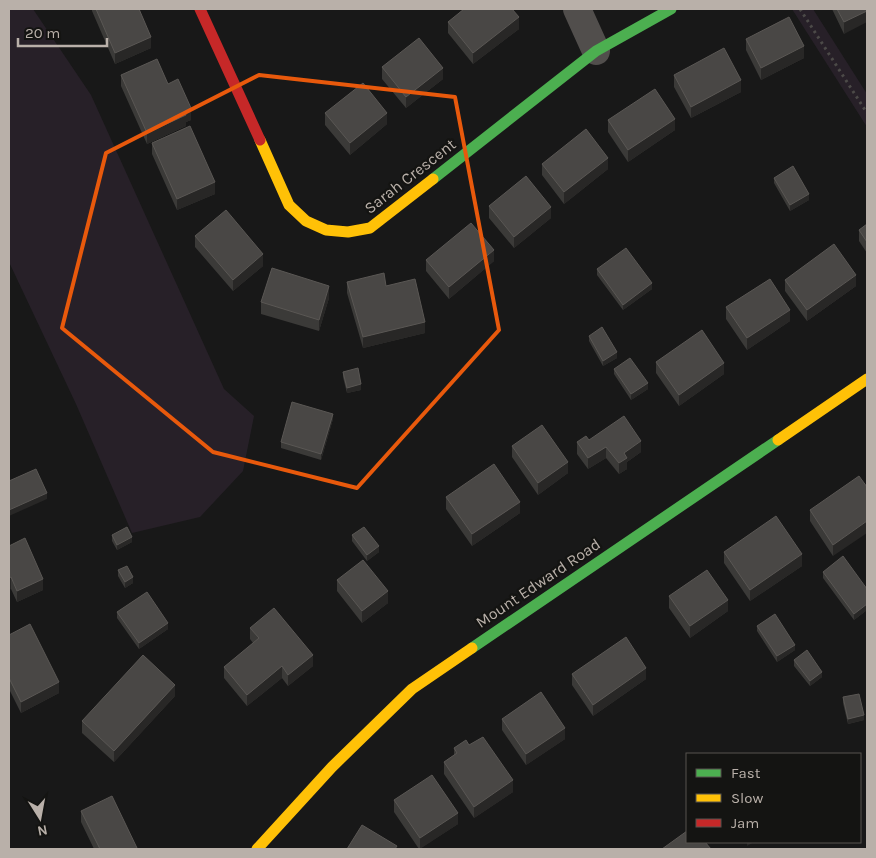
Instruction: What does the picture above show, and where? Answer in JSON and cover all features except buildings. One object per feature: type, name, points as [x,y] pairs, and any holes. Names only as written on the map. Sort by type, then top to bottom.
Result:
[{"type":"street","name":"Sarah Crescent","points":[[200,9],[289,206],[297,216],[311,225],[337,233],[354,233],[370,228],[596,51],[671,9]]},
{"type":"street","points":[[577,9],[596,51]]},
{"type":"street","name":"Mount Edward Road","points":[[257,849],[292,806],[350,746],[412,689],[867,379]]},
{"type":"path","points":[[800,9],[867,114]]},
{"type":"highlighted area","points":[[259,75],[455,97],[499,330],[357,488],[213,452],[62,328],[106,153]]},
{"type":"shaded area","points":[[9,9],[33,9],[91,95],[224,389],[254,416],[243,471],[200,517],[132,533],[76,404],[9,262]]},
{"type":"shaded area","points":[[792,9],[813,9],[867,94],[867,127]]},
{"type":"traffic: fast","points":[[433,179],[596,51],[671,9]]},
{"type":"traffic: fast","points":[[472,648],[778,440]]},
{"type":"traffic: slow","points":[[260,140],[289,205],[306,221],[326,230],[348,232],[370,228],[433,179]]},
{"type":"traffic: slow","points":[[778,440],[867,379]]},
{"type":"traffic: slow","points":[[257,849],[332,767],[412,689],[472,648]]},
{"type":"traffic: jam","points":[[200,9],[260,140]]}]
